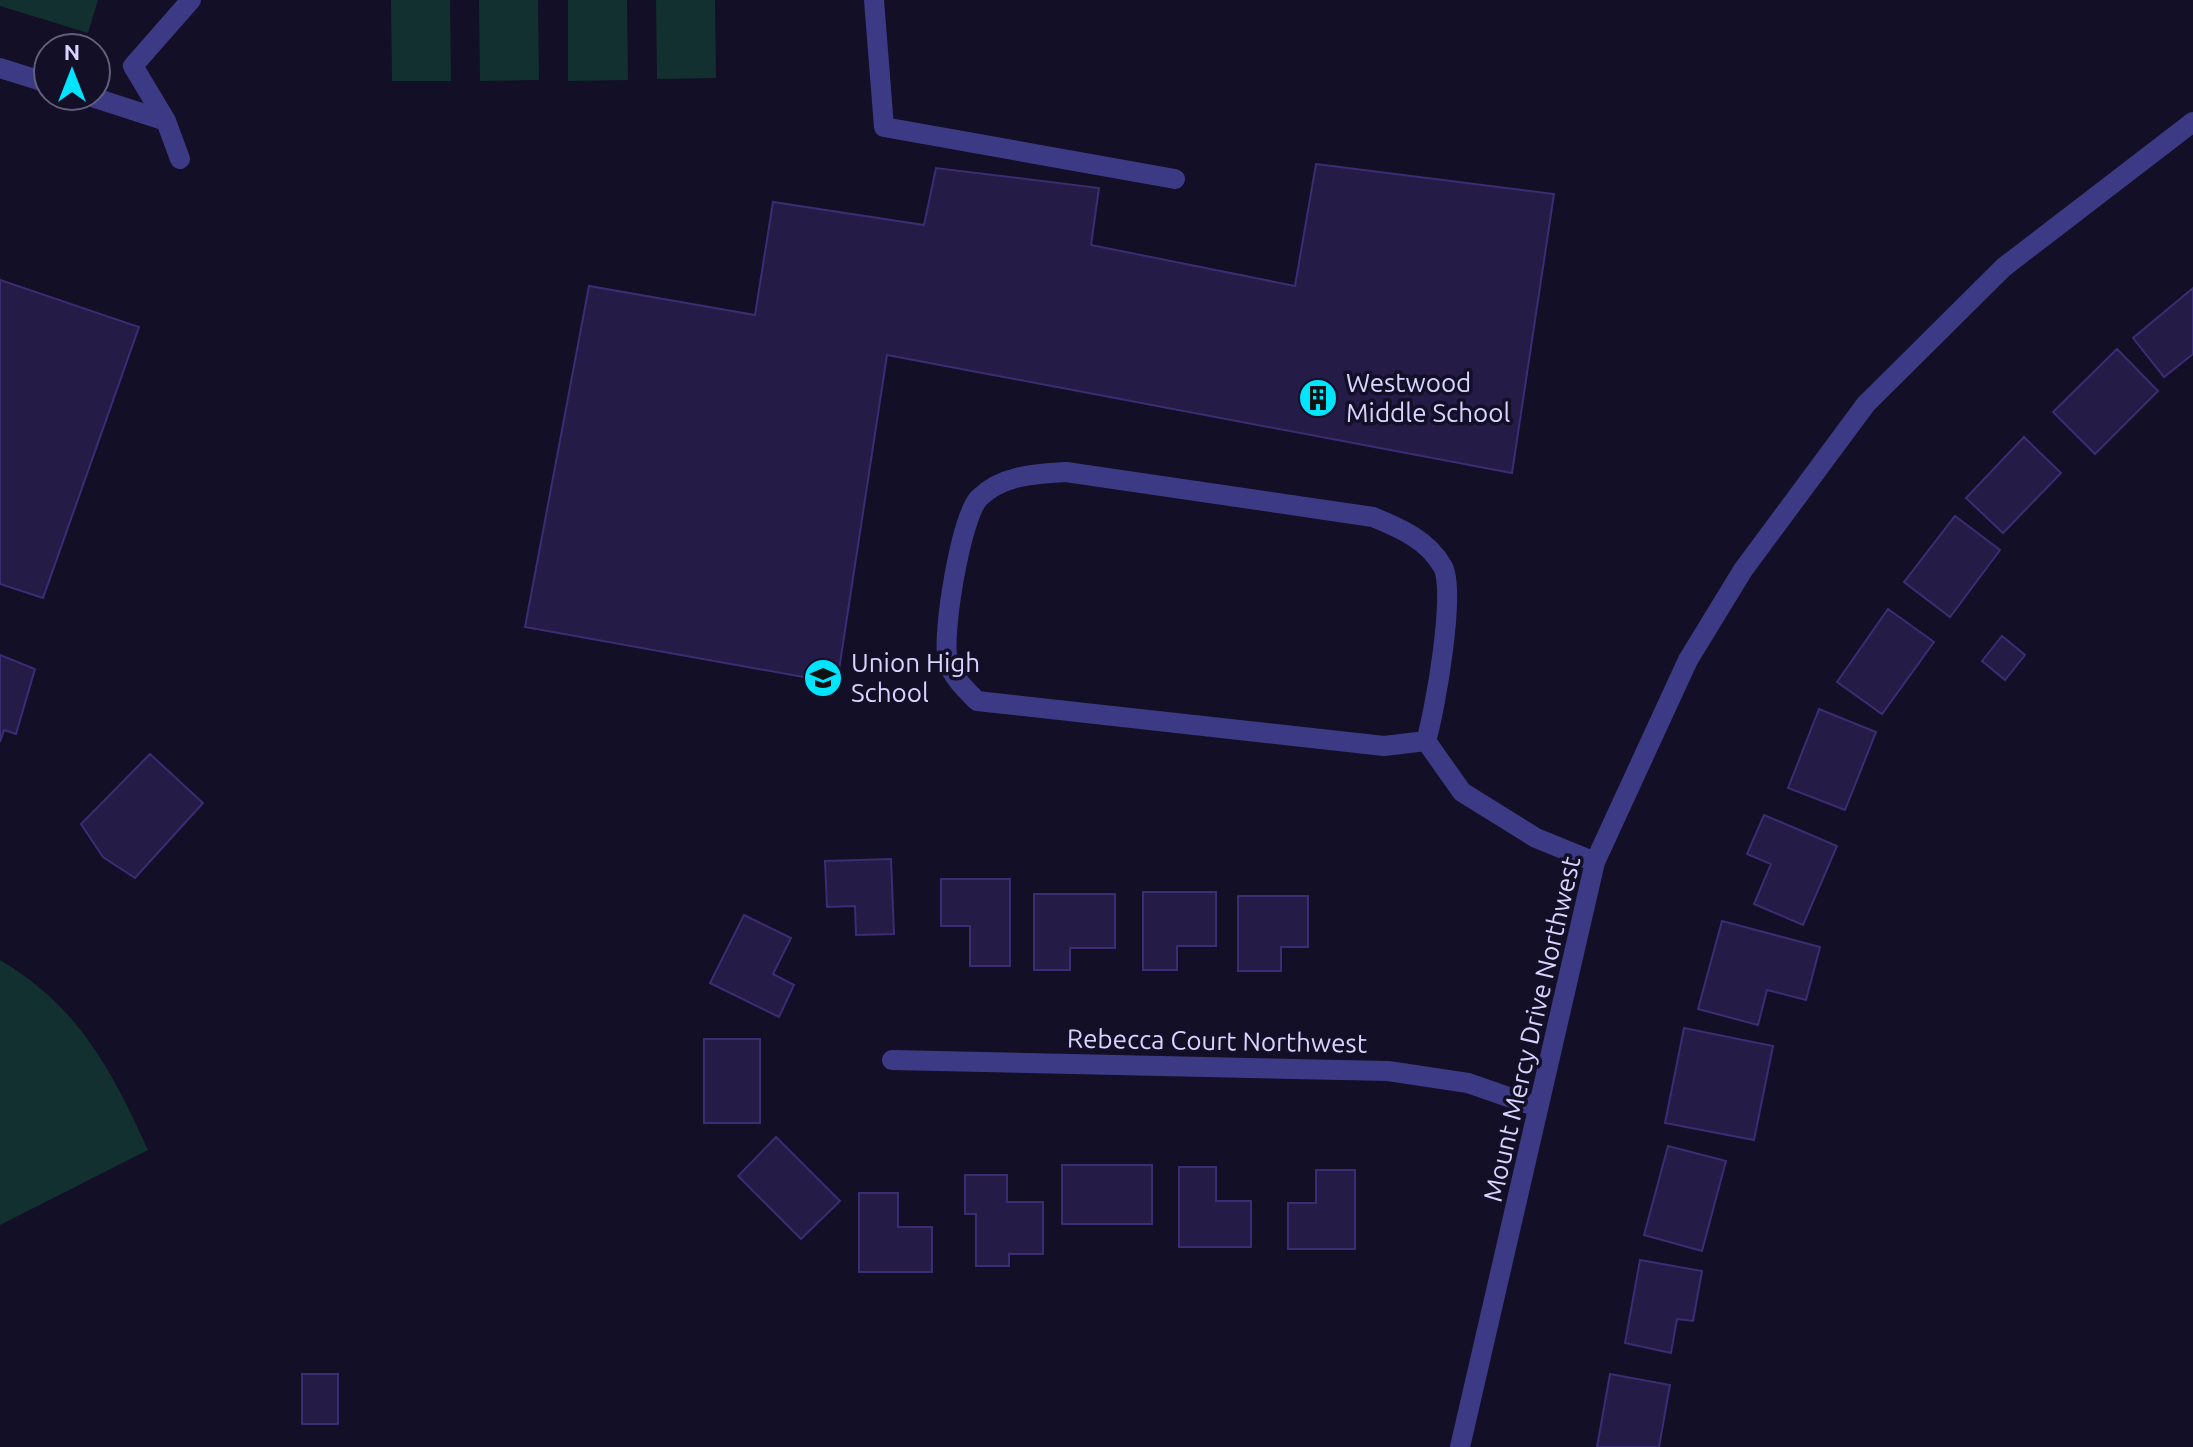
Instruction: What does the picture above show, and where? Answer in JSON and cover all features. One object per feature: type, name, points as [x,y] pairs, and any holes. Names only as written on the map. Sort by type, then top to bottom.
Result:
[{"type":"street","points":[[180,159],[166,121],[133,66],[191,0]]},
{"type":"street","points":[[874,0],[884,127],[1175,179]]},
{"type":"street","points":[[0,68],[32,78]]},
{"type":"street","points":[[112,103],[166,121]]},
{"type":"street","name":"Mount Mercy Drive Northwest","points":[[1460,1447],[1595,862],[1688,660],[1743,570],[1866,404],[2004,267],[2193,122]]},
{"type":"street","points":[[1066,472],[1373,517],[1405,530],[1430,550],[1444,570],[1447,610],[1433,717],[1426,741],[1384,746],[977,701],[960,683],[948,661],[947,633],[963,527],[977,500],[997,484],[1028,474],[1066,472]]},
{"type":"street","points":[[1426,741],[1462,792],[1536,838],[1595,862]]},
{"type":"street","name":"Rebecca Court Northwest","points":[[892,1060],[1388,1071],[1468,1083],[1537,1107]]},
{"type":"green space","points":[[0,0],[98,0],[88,32],[0,6]]},
{"type":"green space","points":[[391,0],[450,0],[451,81],[392,81]]},
{"type":"green space","points":[[479,0],[538,0],[539,80],[480,81]]},
{"type":"green space","points":[[568,0],[627,0],[628,80],[568,81]]},
{"type":"green space","points":[[656,0],[715,0],[716,78],[657,79]]},
{"type":"green space","points":[[0,960],[51,998],[90,1042],[148,1150],[0,1225]]},
{"type":"building","name":"Westwood Middle School","points":[[1316,164],[1554,194],[1512,473],[887,355],[837,683],[525,627],[589,286],[755,315],[773,202],[924,225],[936,168],[1099,188],[1091,245],[1295,286]]},
{"type":"building","points":[[0,280],[139,327],[43,598],[0,584]]},
{"type":"building","points":[[2193,288],[2193,354],[2164,377],[2133,338]]},
{"type":"building","points":[[2117,349],[2158,391],[2095,454],[2053,412]]},
{"type":"building","points":[[2024,437],[2061,473],[2003,533],[1966,498]]},
{"type":"building","points":[[1955,516],[2000,550],[1950,617],[1904,582]]},
{"type":"building","points":[[1888,609],[1934,642],[1882,714],[1837,682]]},
{"type":"building","points":[[2002,636],[2025,655],[2005,680],[1982,661]]},
{"type":"building","points":[[0,655],[35,669],[16,734],[4,730],[0,742]]},
{"type":"building","points":[[1819,709],[1876,732],[1845,810],[1788,788]]},
{"type":"building","points":[[150,754],[203,803],[135,878],[103,857],[81,824]]},
{"type":"building","points":[[1764,815],[1837,846],[1803,925],[1754,904],[1771,864],[1747,854]]},
{"type":"building","points":[[891,859],[894,934],[856,935],[855,906],[827,907],[825,861]]},
{"type":"building","points":[[941,879],[1010,879],[1010,966],[970,966],[970,926],[941,926]]},
{"type":"building","points":[[1143,892],[1216,892],[1216,946],[1177,946],[1177,970],[1143,970]]},
{"type":"building","points":[[1034,894],[1115,894],[1115,948],[1070,948],[1070,970],[1034,970]]},
{"type":"building","points":[[1238,896],[1308,896],[1308,947],[1281,947],[1281,971],[1238,971]]},
{"type":"building","points":[[744,915],[791,938],[773,974],[794,985],[779,1017],[710,983]]},
{"type":"building","points":[[1722,921],[1820,947],[1806,1000],[1767,990],[1758,1025],[1698,1009]]},
{"type":"building","points":[[1684,1028],[1773,1046],[1754,1140],[1665,1123]]},
{"type":"building","points":[[704,1039],[760,1039],[760,1123],[704,1123]]},
{"type":"building","points":[[776,1137],[840,1201],[801,1239],[738,1176]]},
{"type":"building","points":[[1668,1146],[1726,1161],[1702,1251],[1644,1235]]},
{"type":"building","points":[[1062,1165],[1152,1165],[1152,1224],[1062,1224]]},
{"type":"building","points":[[1179,1167],[1216,1167],[1216,1201],[1251,1201],[1251,1247],[1179,1247]]},
{"type":"building","points":[[1316,1170],[1355,1170],[1355,1249],[1288,1249],[1288,1203],[1316,1203]]},
{"type":"building","points":[[965,1175],[1007,1175],[1007,1202],[1043,1202],[1043,1254],[1009,1254],[1009,1266],[976,1266],[976,1214],[965,1214]]},
{"type":"building","points":[[859,1193],[898,1193],[898,1227],[932,1227],[932,1272],[859,1272]]},
{"type":"building","points":[[1640,1260],[1702,1271],[1693,1321],[1677,1319],[1671,1353],[1625,1343]]},
{"type":"building","points":[[302,1374],[338,1374],[338,1424],[302,1424]]},
{"type":"building","points":[[1610,1374],[1670,1385],[1659,1447],[1597,1447]]},
{"type":"place","name":"Westwood Middle School","points":[[1318,398]]},
{"type":"place","name":"Union High School","points":[[823,678]]}]
